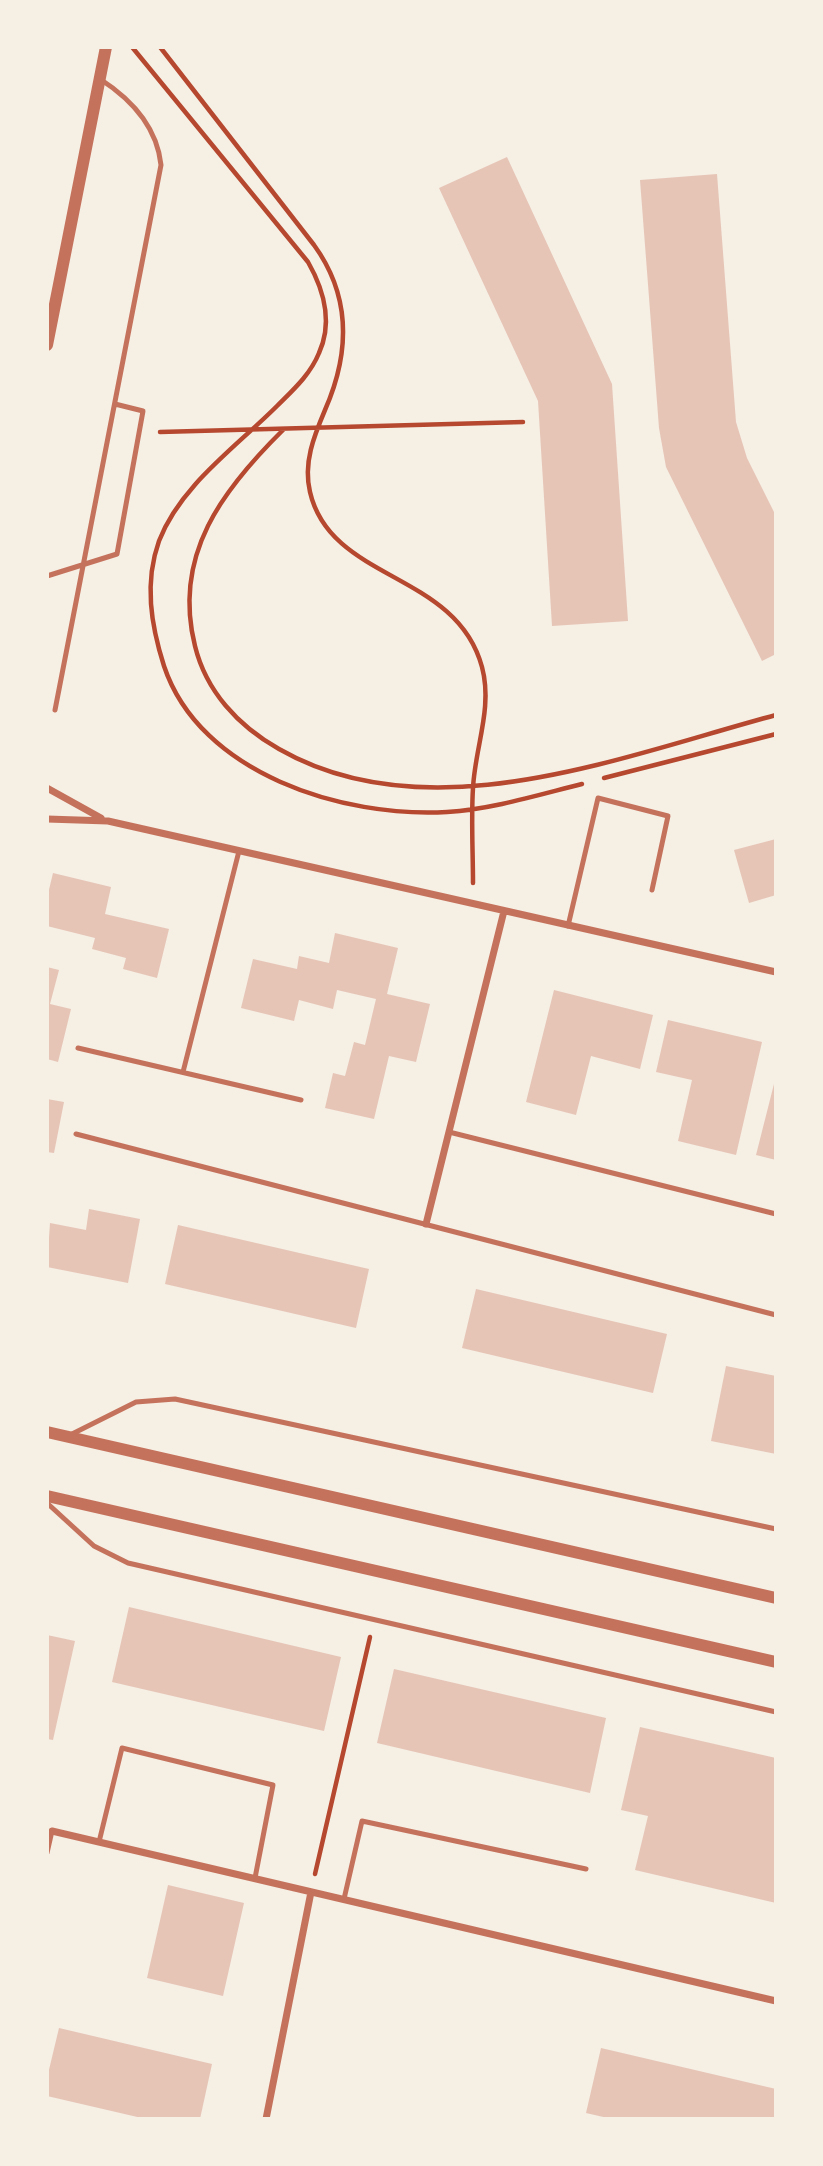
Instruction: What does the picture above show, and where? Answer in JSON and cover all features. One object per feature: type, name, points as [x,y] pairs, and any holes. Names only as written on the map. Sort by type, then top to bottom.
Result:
[{"type":"street","points":[[47,345],[106,47]]},
{"type":"street","points":[[47,788],[108,821]]},
{"type":"street","points":[[47,819],[108,821],[776,972]]},
{"type":"street","points":[[426,1224],[504,911]]},
{"type":"street","points":[[47,1432],[776,1598]]},
{"type":"street","points":[[47,1496],[776,1662]]},
{"type":"street","points":[[52,1831],[776,2001]]},
{"type":"street","points":[[266,2119],[310,1892]]},
{"type":"lane","points":[[55,710],[161,165],[158,146],[141,115],[123,96],[100,79]]},
{"type":"lane","points":[[47,576],[84,562],[117,554],[143,411],[115,404]]},
{"type":"lane","points":[[568,926],[598,798],[668,816],[652,890]]},
{"type":"lane","points":[[183,1072],[239,851]]},
{"type":"lane","points":[[78,1048],[300,1100]]},
{"type":"lane","points":[[449,1132],[776,1214]]},
{"type":"lane","points":[[76,1133],[776,1315]]},
{"type":"lane","points":[[66,1437],[136,1402],[175,1399],[776,1529]]},
{"type":"lane","points":[[47,1503],[94,1546],[128,1563],[776,1712]]},
{"type":"lane","points":[[99,1842],[122,1748],[273,1785],[255,1878]]},
{"type":"lane","points":[[344,1899],[362,1821],[586,1869]]},
{"type":"lane","points":[[47,1853],[52,1831]]},
{"type":"path","points":[[132,47],[308,262],[323,295],[325,336],[313,365],[303,380],[184,498],[165,529],[153,561],[150,583],[153,628],[177,697],[201,727],[229,751],[296,788],[333,800],[408,812],[474,809],[776,734]]},
{"type":"path","points":[[160,47],[314,245],[334,277],[343,313],[343,350],[334,390],[317,428],[308,476],[310,491],[322,520],[347,548],[421,590],[446,608],[464,627],[475,648],[485,692],[482,739],[473,786],[473,904]]},
{"type":"path","points":[[139,433],[523,422]]},
{"type":"path","points":[[284,429],[228,489],[199,541],[192,565],[189,611],[205,677],[229,711],[259,738],[294,758],[332,773],[372,782],[412,788],[473,786],[546,776],[776,715]]},
{"type":"path","points":[[310,1892],[374,1620]]},
{"type":"building","points":[[507,157],[612,384],[628,621],[552,626],[538,401],[439,188]]},
{"type":"building","points":[[717,174],[736,422],[747,458],[776,516],[776,654],[762,661],[666,467],[659,428],[640,180]]},
{"type":"building","points":[[776,839],[776,895],[749,903],[734,850]]},
{"type":"building","points":[[53,873],[111,887],[105,914],[169,929],[157,978],[123,969],[126,958],[92,949],[95,938],[47,926],[47,898]]},
{"type":"building","points":[[335,933],[398,948],[387,994],[430,1004],[416,1062],[389,1056],[374,1119],[325,1108],[333,1073],[345,1076],[354,1042],[365,1045],[376,999],[337,990],[333,1009],[299,1000],[294,1021],[241,1008],[253,959],[297,969],[299,956],[329,963]]},
{"type":"building","points":[[47,967],[59,970],[50,1004],[71,1009],[58,1062],[47,1059]]},
{"type":"building","points":[[554,990],[653,1015],[640,1069],[591,1056],[576,1115],[526,1102]]},
{"type":"building","points":[[668,1020],[762,1042],[736,1155],[678,1141],[692,1080],[656,1072]]},
{"type":"building","points":[[776,1080],[776,1160],[756,1155]]},
{"type":"building","points":[[47,1099],[64,1102],[54,1153],[47,1152]]},
{"type":"building","points":[[89,1209],[140,1219],[128,1283],[47,1267],[50,1223],[86,1230]]},
{"type":"building","points":[[178,1225],[369,1269],[356,1328],[165,1284]]},
{"type":"building","points":[[476,1289],[667,1334],[653,1393],[462,1348]]},
{"type":"building","points":[[726,1366],[776,1376],[776,1454],[711,1441]]},
{"type":"building","points":[[129,1607],[341,1657],[324,1731],[112,1682]]},
{"type":"building","points":[[47,1635],[75,1641],[53,1740],[47,1739]]},
{"type":"building","points":[[394,1669],[606,1718],[590,1793],[377,1743]]},
{"type":"building","points":[[640,1727],[776,1758],[776,1903],[635,1870],[648,1816],[621,1810]]},
{"type":"building","points":[[168,1885],[244,1903],[223,1996],[147,1978]]},
{"type":"building","points":[[59,2028],[212,2064],[200,2119],[146,2119],[47,2096],[47,2078]]},
{"type":"building","points":[[601,2048],[776,2089],[776,2119],[612,2119],[586,2113]]}]
